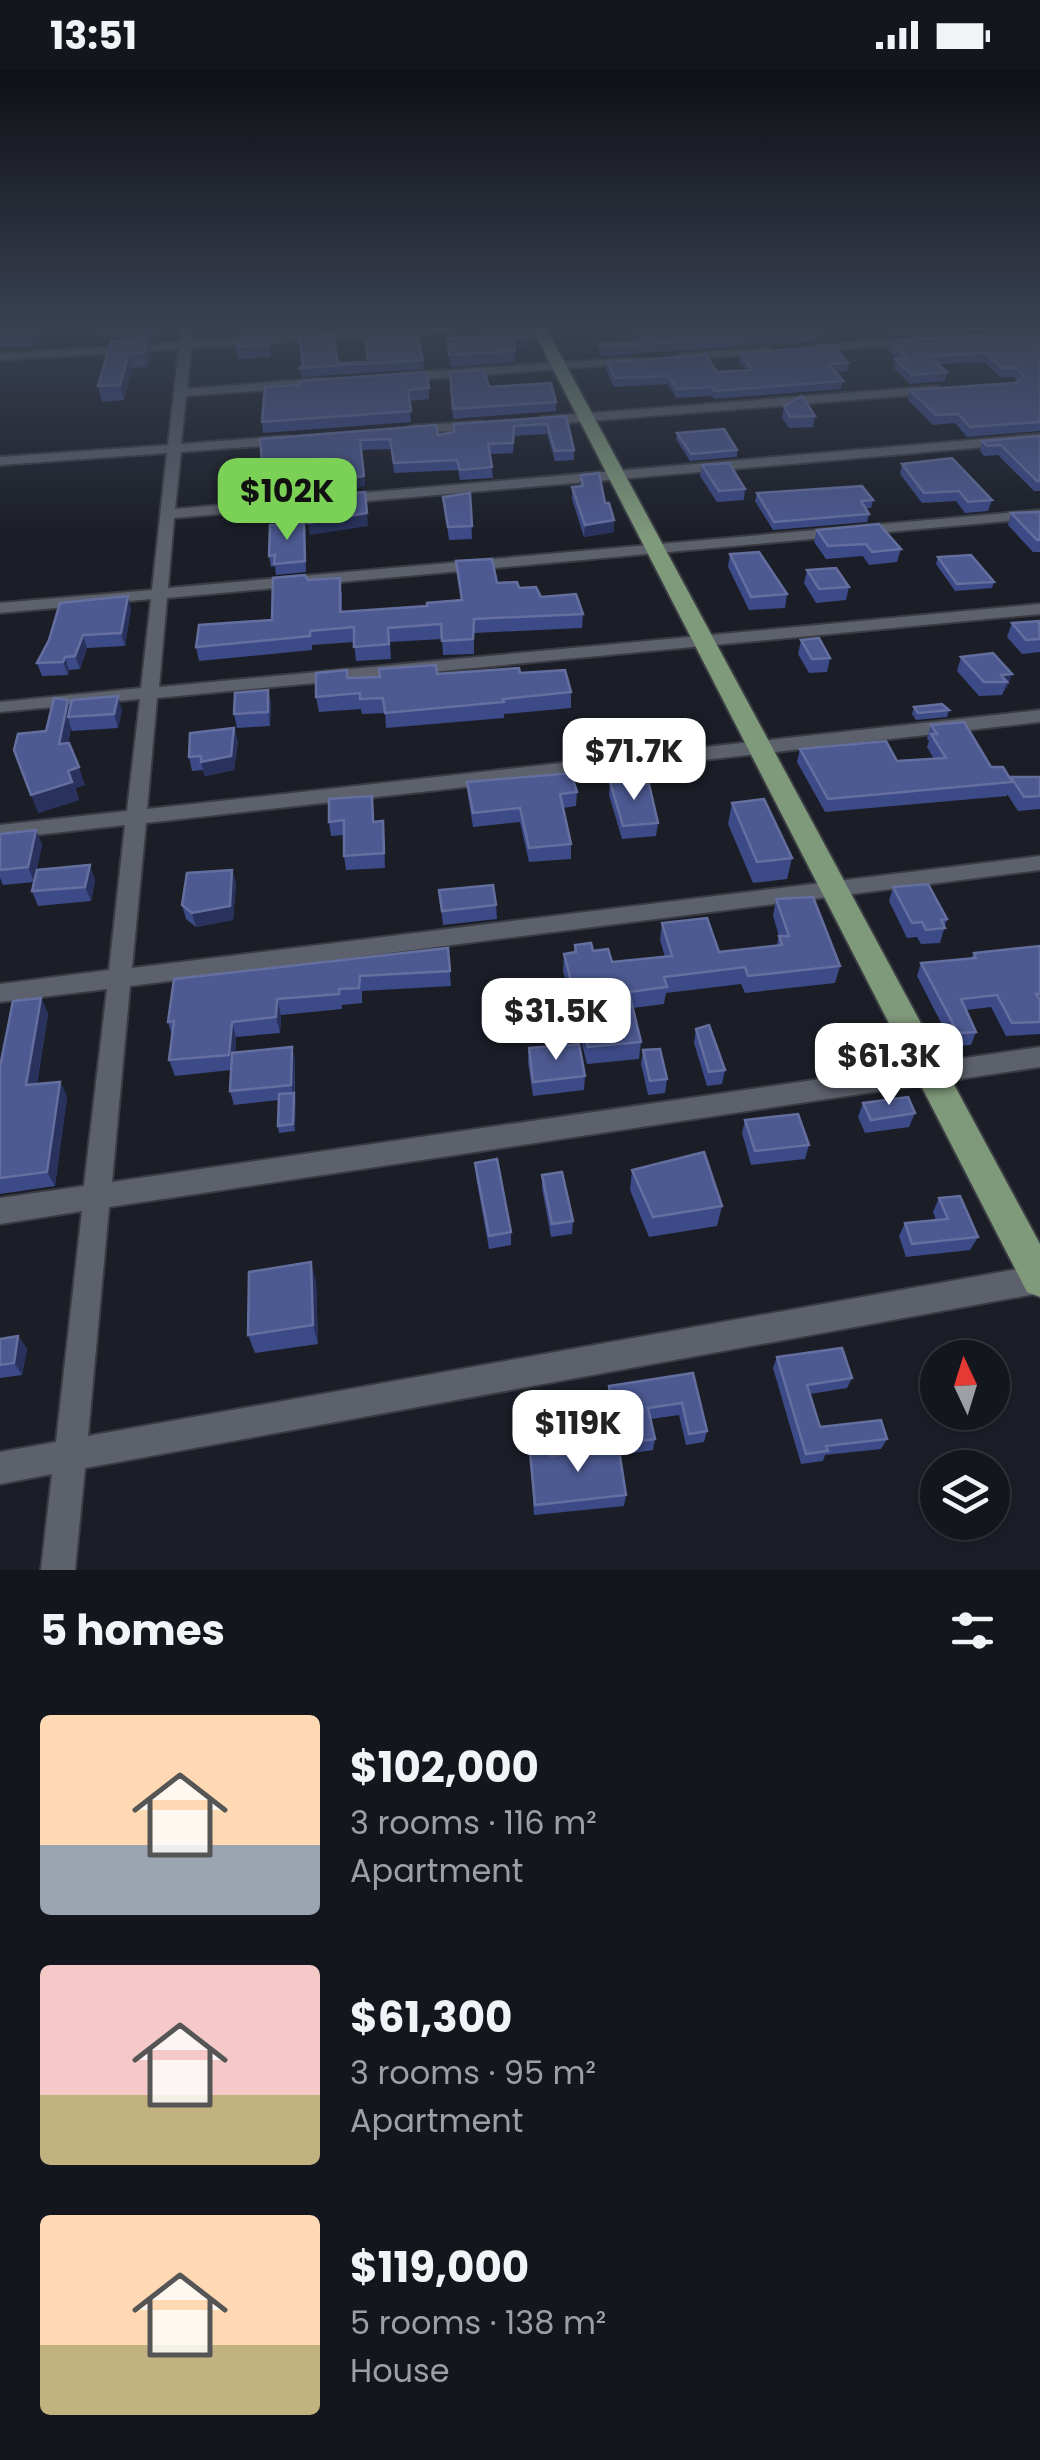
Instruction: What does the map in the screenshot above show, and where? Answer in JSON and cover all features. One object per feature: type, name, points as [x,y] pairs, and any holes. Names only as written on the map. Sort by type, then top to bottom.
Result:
[{"type":"main road","points":[[574,398],[1040,1279]]},
{"type":"street","points":[[58,1570],[179,398]]},
{"type":"street","points":[[526,422],[831,398]]},
{"type":"street","points":[[389,432],[506,424]]},
{"type":"street","points":[[0,461],[311,438]]},
{"type":"street","points":[[168,514],[1040,438]]},
{"type":"street","points":[[0,608],[1040,514]]},
{"type":"street","points":[[0,707],[1040,609]]},
{"type":"street","points":[[0,832],[1040,716]]},
{"type":"street","points":[[0,994],[1040,863]]},
{"type":"street","points":[[0,1211],[1040,1057]]},
{"type":"street","points":[[0,1468],[1040,1279]]},
{"type":"building","points":[[264,398],[409,398],[411,411],[262,422]]},
{"type":"building","points":[[452,398],[555,398],[556,402],[453,409]]},
{"type":"building","points":[[803,398],[815,416],[790,417],[784,406]]},
{"type":"building","points":[[918,398],[1040,398],[1040,422],[970,427],[958,414],[936,415]]},
{"type":"building","points":[[566,416],[574,450],[555,451],[547,424],[514,426],[513,443],[488,444],[492,467],[460,470],[457,460],[394,463],[390,439],[360,440],[364,476],[330,481],[329,458],[262,462],[260,439],[436,425],[438,435],[454,432],[454,424]]},
{"type":"building","points":[[724,429],[737,450],[691,454],[677,433]]},
{"type":"building","points":[[1040,436],[1040,481],[1001,445],[987,446],[982,441]]},
{"type":"building","points":[[952,458],[992,500],[968,502],[959,491],[924,493],[902,464]]},
{"type":"building","points":[[729,463],[745,489],[719,491],[702,465]]},
{"type":"building","points":[[599,473],[605,503],[609,503],[614,520],[585,525],[572,487],[583,486],[581,475]]},
{"type":"building","points":[[862,486],[873,500],[861,501],[869,514],[774,522],[757,493]]},
{"type":"building","points":[[365,492],[367,513],[308,523],[308,506],[330,505],[330,495]]},
{"type":"building","points":[[470,493],[472,526],[448,527],[443,497]]},
{"type":"building","points":[[1040,512],[1040,540],[1011,513]]},
{"type":"building","points":[[304,523],[305,561],[274,564],[275,555],[269,556],[270,525]]},
{"type":"building","points":[[879,524],[901,549],[872,552],[866,544],[828,546],[817,530]]},
{"type":"building","points":[[759,552],[787,594],[751,597],[730,554]]},
{"type":"building","points":[[971,555],[994,582],[957,584],[938,557]]},
{"type":"building","points":[[492,559],[497,583],[517,582],[519,588],[536,587],[541,597],[576,594],[583,614],[474,619],[473,639],[442,641],[441,624],[388,628],[389,644],[354,647],[354,627],[310,631],[310,636],[196,647],[199,625],[272,620],[273,578],[340,578],[340,612],[427,606],[462,600],[456,561]]},
{"type":"building","points":[[836,568],[849,587],[819,589],[807,570]]},
{"type":"building","points":[[128,596],[121,633],[83,635],[75,656],[65,657],[63,662],[37,663],[60,603]]},
{"type":"building","points":[[1039,621],[1040,639],[1026,640],[1012,623]]},
{"type":"building","points":[[819,638],[830,658],[812,659],[801,640]]},
{"type":"building","points":[[993,653],[1012,674],[1001,675],[1007,682],[984,682],[961,657]]},
{"type":"building","points":[[436,665],[437,674],[519,668],[520,673],[565,670],[571,692],[385,713],[383,698],[360,699],[360,693],[316,697],[316,673],[347,670],[347,678],[380,677],[379,669]]},
{"type":"building","points":[[268,690],[268,712],[234,714],[235,693]]},
{"type":"building","points":[[118,696],[114,714],[68,717],[72,700]]},
{"type":"building","points":[[54,698],[68,700],[59,744],[69,743],[79,767],[68,771],[72,782],[31,795],[14,750],[18,734],[46,731]]},
{"type":"building","points":[[942,704],[949,710],[918,713],[914,707]]},
{"type":"building","points":[[964,722],[991,767],[1003,767],[1012,782],[828,799],[800,749],[886,741],[897,761],[946,758],[931,734],[937,734],[931,725]]},
{"type":"building","points":[[234,728],[231,756],[201,762],[201,756],[189,757],[190,733]]},
{"type":"building","points":[[571,773],[577,792],[560,794],[571,844],[529,848],[520,808],[473,813],[467,782]]},
{"type":"building","points":[[1011,777],[1040,777],[1040,796],[1024,797]]},
{"type":"building","points":[[636,780],[637,785],[649,784],[658,823],[623,826],[610,782]]},
{"type":"building","points":[[372,796],[373,822],[383,821],[384,853],[344,856],[344,820],[329,822],[329,799]]},
{"type":"building","points":[[764,799],[792,858],[757,862],[732,803]]},
{"type":"building","points":[[36,830],[28,867],[0,870],[0,834]]},
{"type":"building","points":[[90,865],[85,887],[32,891],[37,870]]},
{"type":"building","points":[[232,870],[230,906],[192,913],[182,905],[187,873]]},
{"type":"building","points":[[928,884],[947,919],[941,920],[945,928],[926,930],[922,922],[912,923],[893,887]]},
{"type":"building","points":[[493,885],[496,905],[442,911],[439,890]]},
{"type":"building","points":[[813,897],[840,966],[748,976],[745,967],[664,977],[667,987],[629,992],[641,1042],[588,1047],[564,954],[576,952],[575,945],[591,943],[593,951],[608,949],[612,962],[672,956],[662,923],[707,918],[719,952],[782,945],[779,936],[789,936],[776,899]]},
{"type":"building","points":[[1040,946],[1040,994],[1036,994],[1040,1000],[1040,1022],[1012,1023],[997,995],[961,999],[976,1032],[958,1033],[921,963],[976,958],[974,953]]},
{"type":"building","points":[[448,948],[450,971],[360,976],[359,988],[339,989],[339,994],[277,999],[276,1017],[232,1022],[229,1055],[169,1060],[174,1021],[168,1022],[174,979]]},
{"type":"building","points":[[41,998],[26,1085],[60,1082],[47,1172],[0,1178],[0,1067],[13,1001]]},
{"type":"building","points":[[709,1025],[725,1070],[709,1072],[696,1029]]},
{"type":"building","points":[[579,1044],[585,1076],[533,1082],[529,1048]]},
{"type":"building","points":[[292,1047],[291,1085],[230,1091],[232,1053]]},
{"type":"building","points":[[660,1049],[667,1079],[650,1081],[643,1050]]},
{"type":"building","points":[[294,1093],[293,1124],[278,1126],[279,1094]]},
{"type":"building","points":[[908,1097],[915,1113],[871,1120],[863,1103]]},
{"type":"building","points":[[798,1114],[809,1145],[755,1151],[745,1120]]},
{"type":"building","points":[[704,1152],[722,1206],[653,1217],[632,1170]]},
{"type":"building","points":[[497,1159],[511,1232],[489,1236],[475,1163]]},
{"type":"building","points":[[562,1172],[573,1221],[552,1224],[542,1175]]},
{"type":"building","points":[[960,1196],[978,1237],[912,1244],[905,1223],[948,1219],[939,1198]]},
{"type":"building","points":[[311,1262],[313,1325],[248,1335],[249,1272]]},
{"type":"building","points":[[18,1336],[14,1363],[0,1365],[0,1339]]},
{"type":"building","points":[[842,1348],[852,1378],[807,1385],[820,1427],[881,1420],[887,1439],[826,1446],[828,1451],[806,1454],[777,1357]]},
{"type":"building","points":[[693,1373],[707,1431],[689,1434],[682,1403],[648,1408],[655,1439],[620,1444],[609,1386]]},
{"type":"building","points":[[617,1437],[626,1495],[535,1505],[530,1452],[549,1450],[550,1456],[603,1450],[602,1439]]}]
